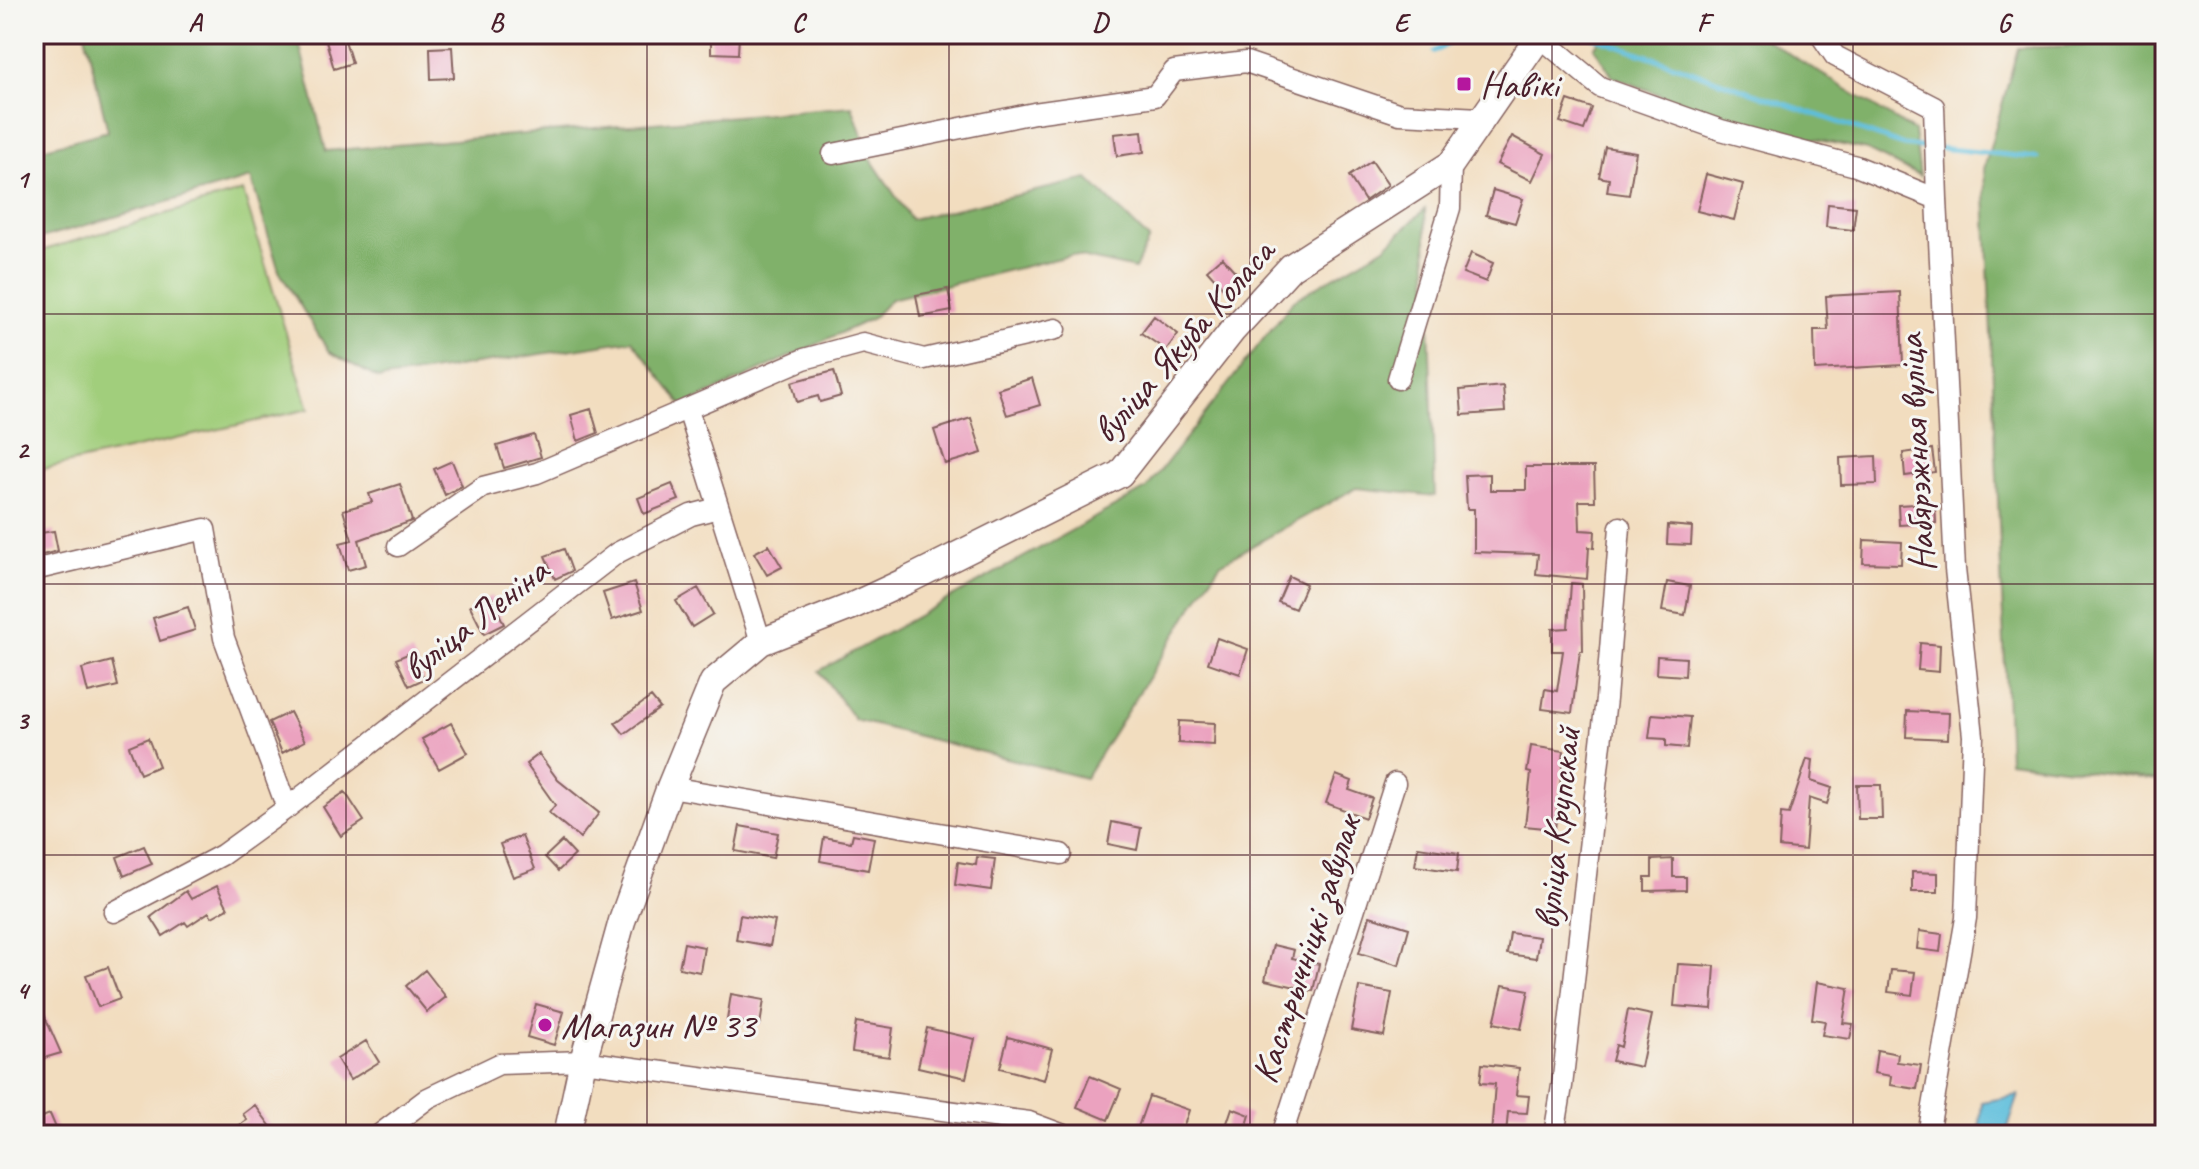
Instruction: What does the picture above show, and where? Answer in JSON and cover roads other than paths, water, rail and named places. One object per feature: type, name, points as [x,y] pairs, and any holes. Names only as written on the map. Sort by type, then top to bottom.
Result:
[{"type":"street","name":"Набярэжная вуліца","points":[[1820,34],[1835,56],[1934,107],[1955,569],[1973,736],[1966,918],[1928,1135]]},
{"type":"street","name":"вуліца Якуба Коласа","points":[[567,1135],[583,1061],[622,921],[670,787],[713,682],[761,642],[906,581],[1120,474],[1232,331],[1291,267],[1451,164],[1540,35]]},
{"type":"street","points":[[1540,35],[1600,87],[1721,130],[1856,166],[1937,199]]},
{"type":"street","points":[[833,154],[1034,113],[1155,96],[1174,71],[1246,62],[1400,114],[1481,118]]},
{"type":"street","points":[[1398,379],[1450,208],[1451,164]]},
{"type":"street","points":[[398,546],[483,487],[537,473],[804,359],[863,343],[924,359],[1056,329]]},
{"type":"street","points":[[688,410],[761,642]]},
{"type":"street","name":"вуліца Леніна","points":[[114,912],[222,855],[617,553],[691,515],[718,508]]},
{"type":"street","name":"вуліца Крупскай","points":[[1554,1135],[1598,773],[1620,527]]},
{"type":"street","points":[[34,570],[205,529],[224,638],[287,808]]},
{"type":"street","name":"Кастрычніцкі завулак","points":[[1282,1135],[1395,783]]},
{"type":"street","points":[[670,787],[1061,854]]},
{"type":"street","points":[[379,1135],[428,1098],[499,1064],[583,1061],[1029,1122],[1064,1135]]},
{"type":"water","points":[[2019,1095],[2008,1127],[2010,1135],[1979,1135],[1982,1102]]},
{"type":"waterway","points":[[1434,52],[1464,34]]},
{"type":"waterway","points":[[1585,34],[1903,145],[1929,148]]},
{"type":"waterway","points":[[1939,148],[2037,158]]},
{"type":"place","name":"Навікі","points":[[1464,84]]},
{"type":"place","name":"Магазин № 33","points":[[545,1025]]}]
